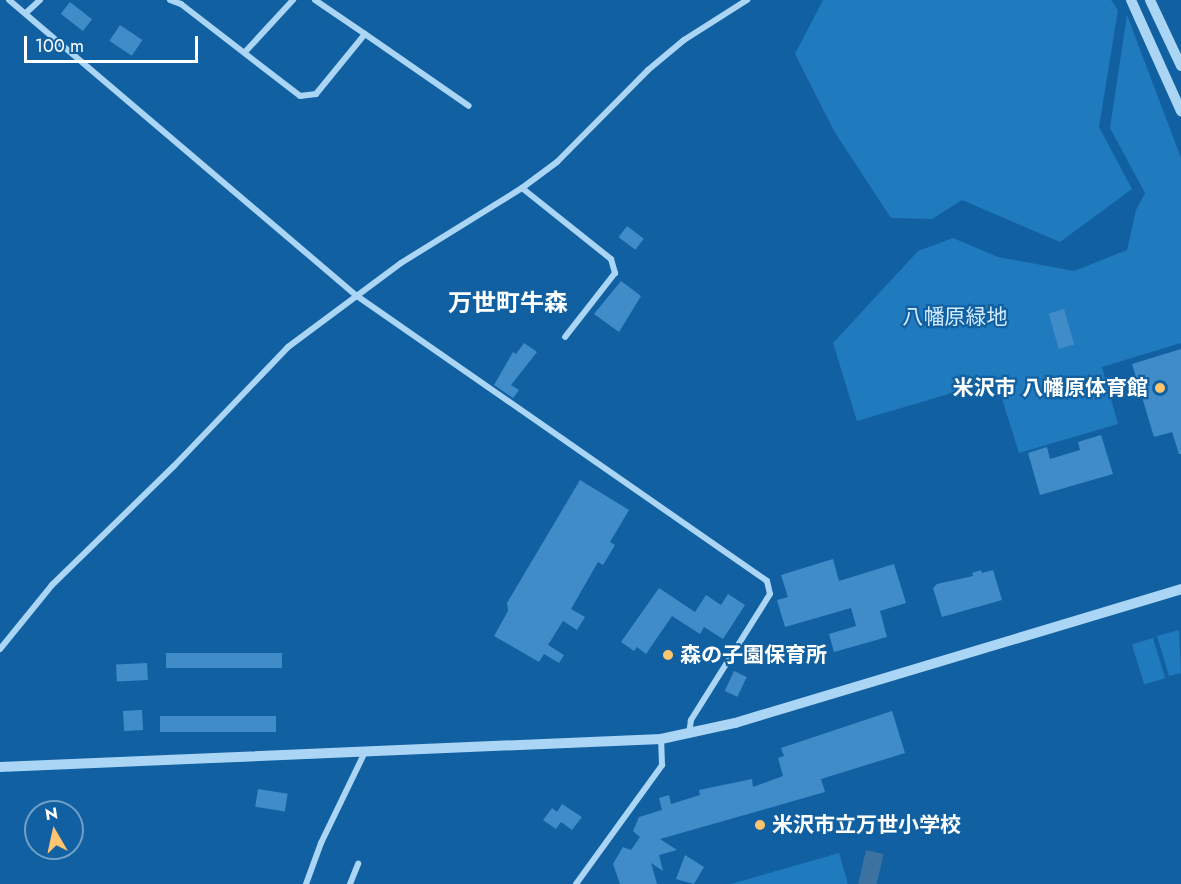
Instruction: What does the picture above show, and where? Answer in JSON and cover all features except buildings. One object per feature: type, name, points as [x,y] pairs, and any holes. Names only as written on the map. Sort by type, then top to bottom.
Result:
[{"type":"street","points":[[9,0],[27,12],[357,296],[767,581],[770,594],[691,720],[689,735]]},
{"type":"street","points":[[27,12],[40,0]]},
{"type":"street","points":[[170,0],[181,4],[300,96],[316,94],[364,34]]},
{"type":"street","points":[[245,52],[293,0]]},
{"type":"street","points":[[315,0],[469,106]]},
{"type":"street","points":[[0,649],[52,585],[174,466],[288,347],[401,263],[522,188],[557,162],[648,70],[684,40],[747,0]]},
{"type":"street","points":[[1131,0],[1181,111]]},
{"type":"street","points":[[1150,0],[1181,66]]},
{"type":"street","points":[[522,188],[610,259],[613,266],[615,273],[565,337]]},
{"type":"street","points":[[0,767],[661,739],[689,735],[1181,590]]},
{"type":"street","points":[[576,884],[662,765],[661,739]]},
{"type":"street","points":[[306,884],[365,752]]},
{"type":"street","points":[[350,884],[358,864]]},
{"type":"green space","points":[[823,0],[1111,0],[1118,10],[1099,127],[1132,189],[1060,242],[962,200],[932,219],[891,218],[834,131],[795,54]]},
{"type":"green space","name":"八幡原緑地","points":[[1127,15],[1181,158],[1181,343],[1102,367],[1118,424],[1019,453],[996,380],[857,421],[833,343],[918,251],[953,238],[998,257],[1074,271],[1127,250],[1136,210],[1145,193],[1110,128]]},
{"type":"green space","points":[[1179,630],[1181,673],[1169,676],[1157,636]]},
{"type":"green space","points":[[1153,638],[1165,678],[1144,685],[1132,644]]},
{"type":"green space","points":[[839,853],[848,884],[731,884]]},
{"type":"shaded area","points":[[866,850],[884,854],[877,884],[858,884]]},
{"type":"place","name":"米沢市 八幡原体育館","points":[[1160,388]]},
{"type":"place","name":"森の子園保育所","points":[[668,655]]},
{"type":"place","name":"米沢市立万世小学校","points":[[760,825]]},
{"type":"district","name":"万世町牛森","points":[[508,303]]}]
